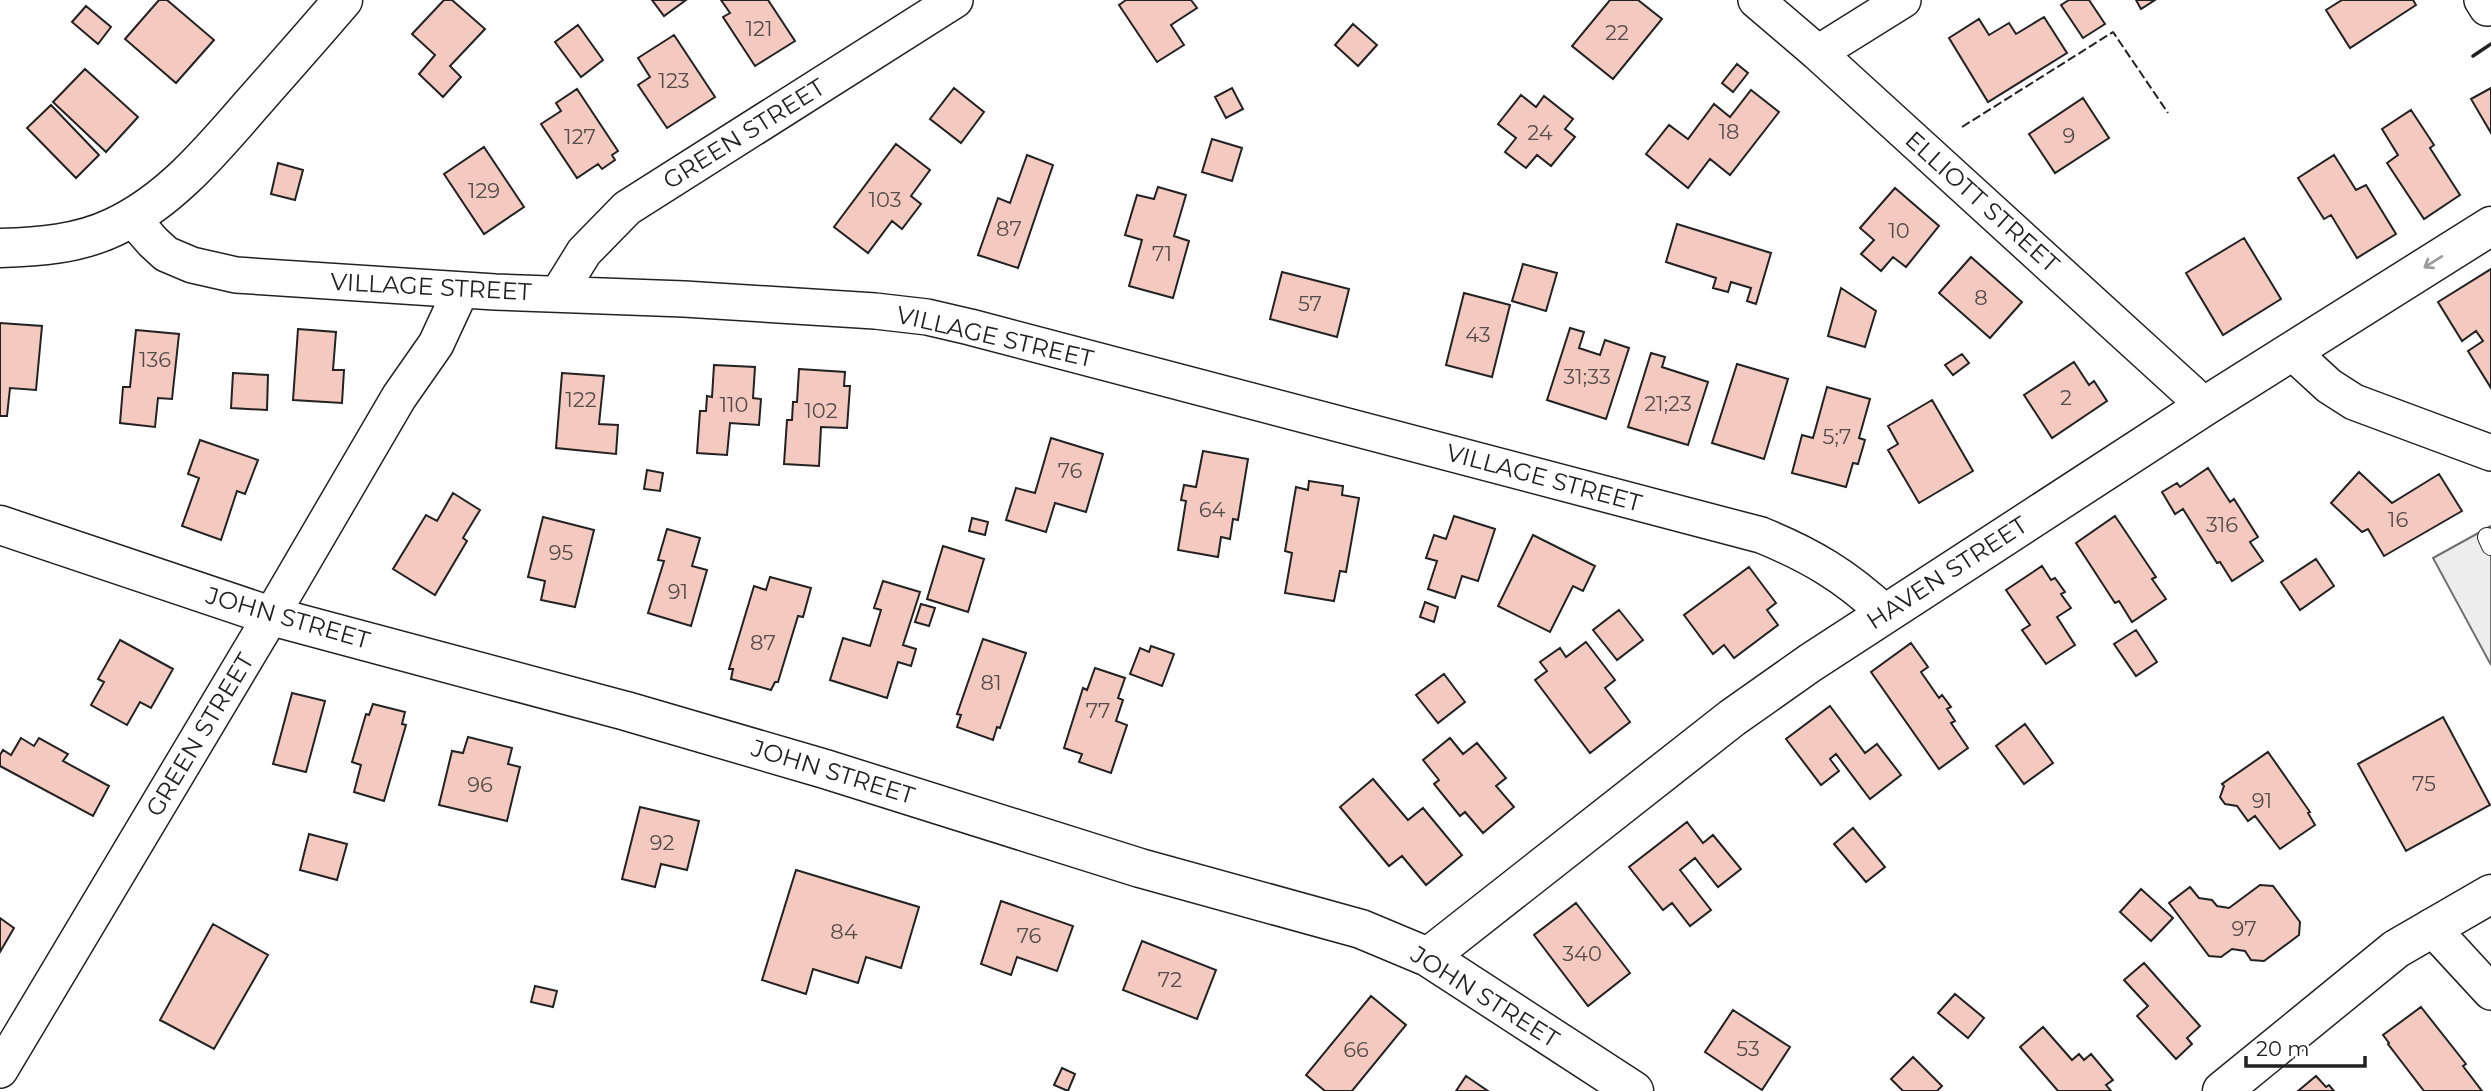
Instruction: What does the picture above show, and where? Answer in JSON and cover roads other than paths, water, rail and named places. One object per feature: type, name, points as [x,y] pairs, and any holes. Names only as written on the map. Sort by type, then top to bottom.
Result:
[{"type":"street","points":[[0,248],[65,243],[113,228],[132,218],[169,190],[208,153],[343,0]]},
{"type":"street","name":"GREEN STREET","points":[[558,294],[584,251],[627,208],[955,0]]},
{"type":"street","name":"ELLIOTT STREET","points":[[1756,0],[1818,53],[2205,406]]},
{"type":"street","points":[[1818,53],[1903,0]]},
{"type":"street","name":"VILLAGE STREET","points":[[132,218],[166,254],[208,269],[236,275],[684,299],[875,311],[927,317],[1761,535],[1832,569],[1885,613]]},
{"type":"street","name":"HAVEN STREET","points":[[1428,957],[1732,718],[1885,613],[2291,351],[2491,226]]},
{"type":"street","name":"GREEN STREET","points":[[0,1070],[271,616],[398,397],[436,344],[461,289]]},
{"type":"street","points":[[2291,351],[2329,386],[2354,402],[2491,453]]},
{"type":"street","name":"JOHN STREET","points":[[0,525],[271,616],[626,711],[825,769],[1140,867],[1361,929],[1428,957],[1634,1091]]},
{"type":"street","points":[[2222,1091],[2396,949],[2491,894]]},
{"type":"street","points":[[2431,927],[2491,992]]}]
